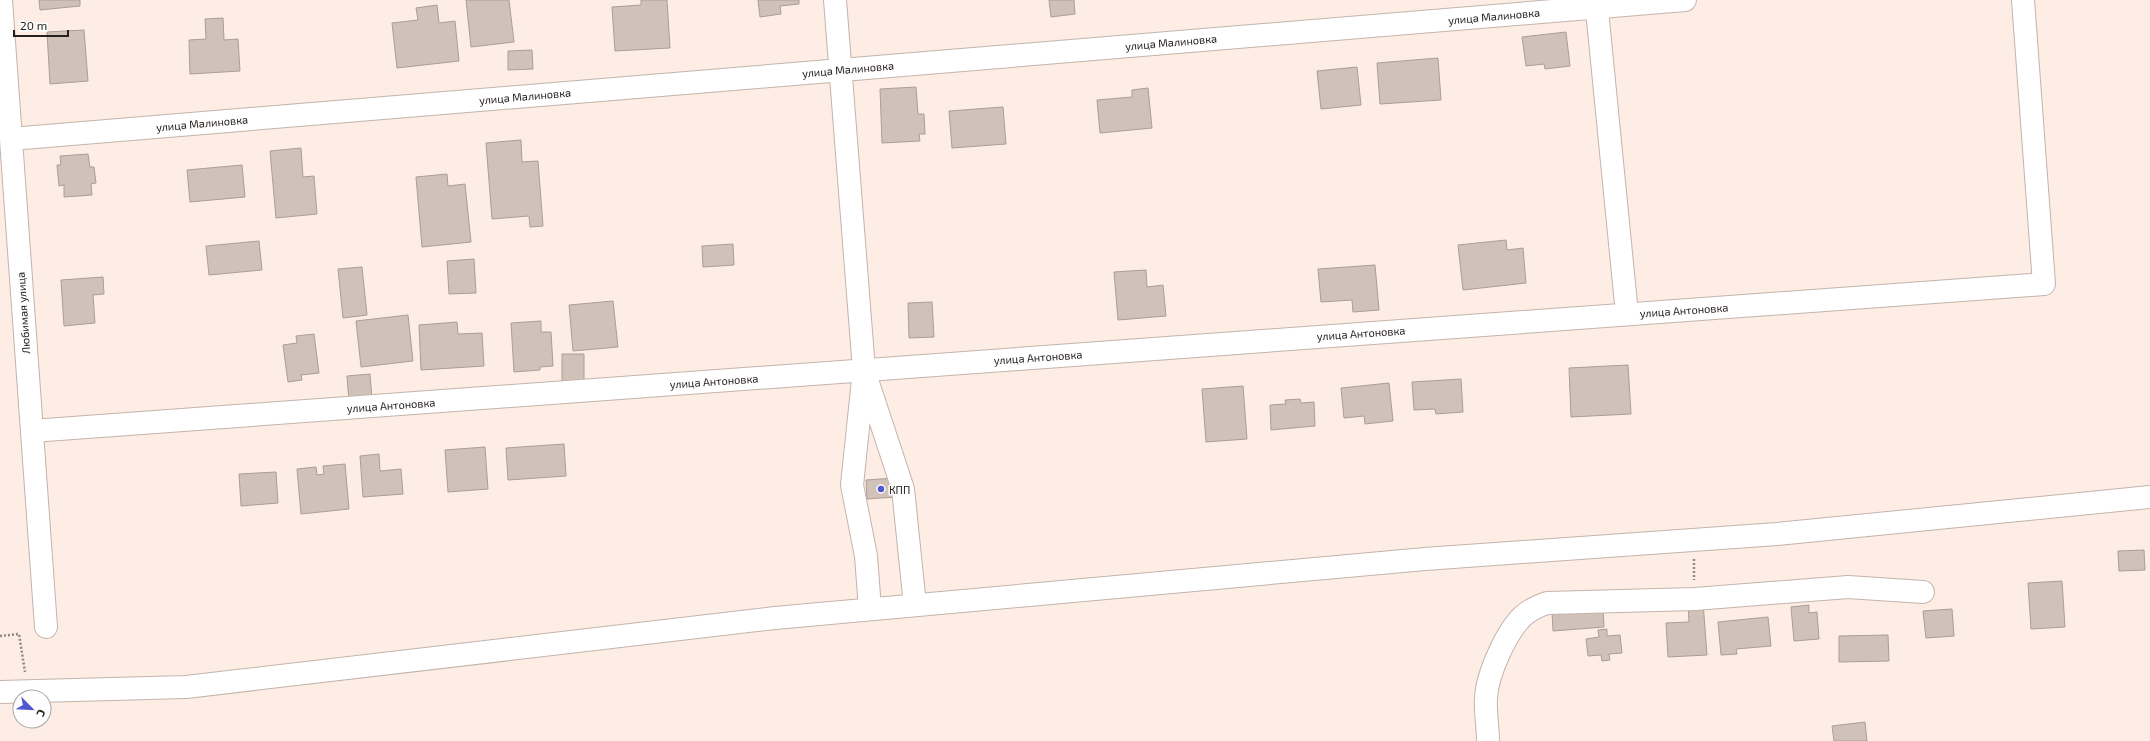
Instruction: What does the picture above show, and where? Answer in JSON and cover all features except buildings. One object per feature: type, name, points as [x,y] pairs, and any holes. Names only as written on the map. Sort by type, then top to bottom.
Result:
[{"type":"street","name":"Любимая улица","points":[[1,0],[46,627]]},
{"type":"street","points":[[835,0],[842,70],[864,370],[852,485],[866,556],[870,609]]},
{"type":"street","name":"улица Малиновка","points":[[11,139],[842,70],[1596,4],[1685,0]]},
{"type":"street","name":"улица Антоновка","points":[[32,431],[2044,284],[2023,0]]},
{"type":"street","points":[[1596,4],[1627,314]]},
{"type":"street","points":[[864,370],[903,489],[915,605]]},
{"type":"street","points":[[52,690],[186,687],[761,619],[1425,560],[1777,534],[2150,497]]},
{"type":"street","points":[[1488,741],[1486,697],[1491,675],[1510,632],[1521,617],[1534,607],[1547,603],[1695,599],[1848,588],[1923,592]]},
{"type":"street","points":[[0,692],[12,692]]},
{"type":"path","points":[[1693,540],[1695,599]]},
{"type":"path","points":[[0,636],[20,634],[28,689]]},
{"type":"place","name":"КПП","points":[[881,489]]}]
